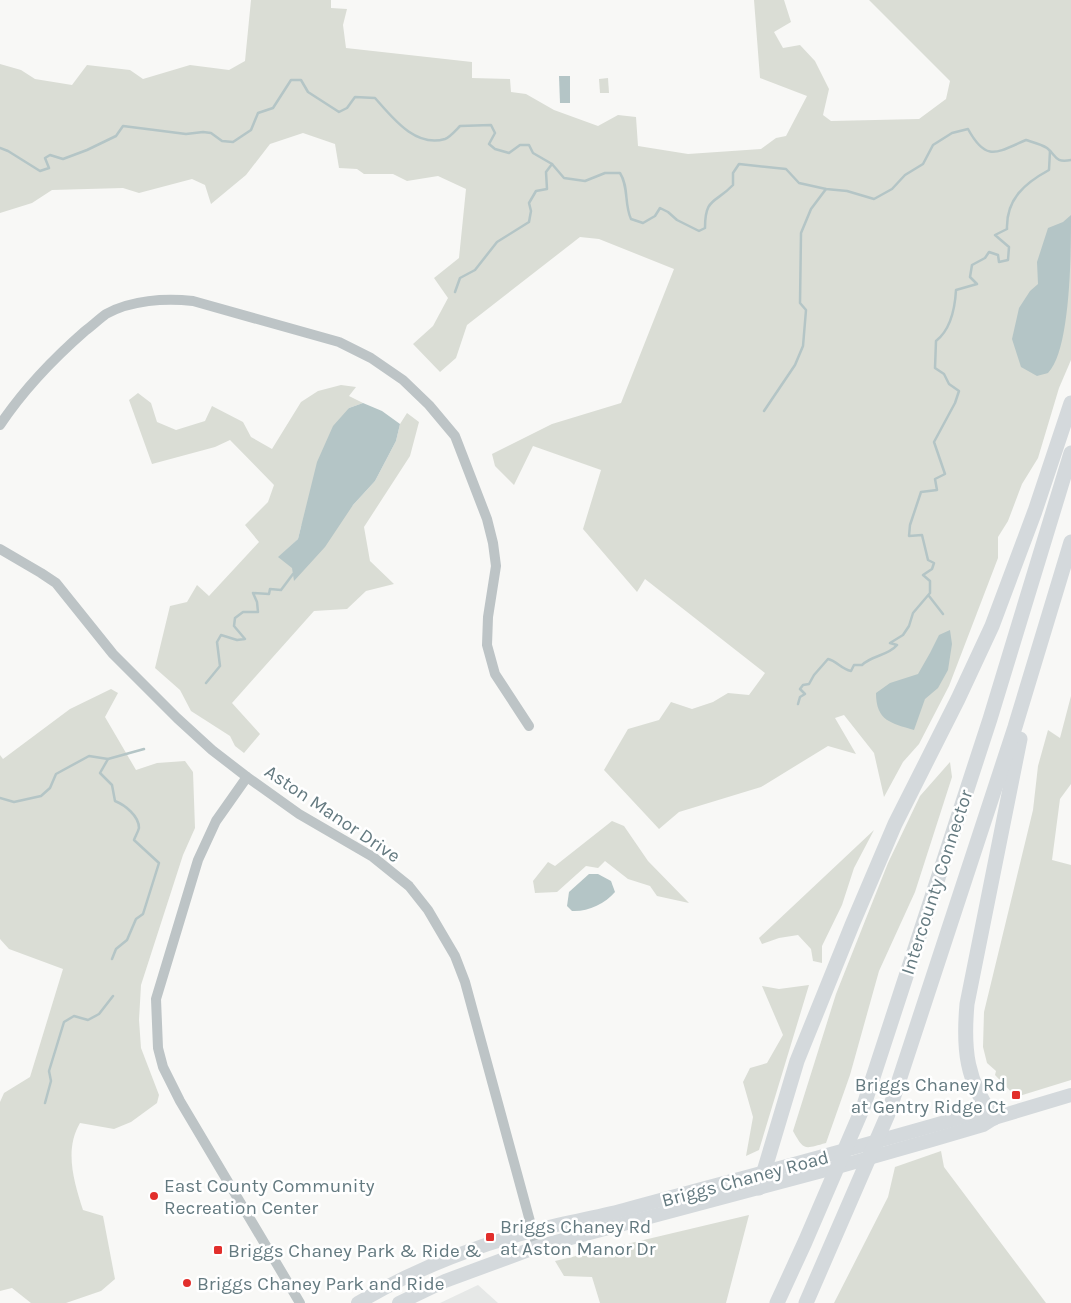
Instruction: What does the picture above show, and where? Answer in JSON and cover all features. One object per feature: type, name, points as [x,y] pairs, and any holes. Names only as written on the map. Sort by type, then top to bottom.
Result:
[{"type":"highway","points":[[758,1188],[800,1052],[895,824],[958,699],[992,626],[1035,511],[1071,403]]},
{"type":"highway","name":"Intercounty Connector","points":[[778,1303],[864,1105],[990,719],[1071,452]]},
{"type":"highway","name":"Intercounty Connector","points":[[806,1303],[888,1114],[1015,727],[1071,542]]},
{"type":"highway","points":[[994,1118],[981,1100],[972,1081],[964,1032],[967,1004],[1036,656]]},
{"type":"main road","name":"Briggs Chaney Road","points":[[399,1303],[445,1281],[537,1247],[601,1232],[899,1150],[983,1125],[994,1118],[1071,1095]]},
{"type":"main road","name":"Briggs Chaney Road","points":[[358,1303],[427,1268],[483,1246],[532,1231],[615,1212],[805,1162],[966,1116],[981,1114],[994,1118]]},
{"type":"street","points":[[0,425],[16,400],[35,378],[76,339],[106,315],[123,307],[156,300],[193,301],[339,342],[371,358],[409,386],[429,405],[455,436],[486,519],[495,559],[496,566],[488,616],[487,645],[495,674],[529,726]]},
{"type":"street","name":"Aston Manor Drive","points":[[0,550],[56,583],[113,654],[212,750],[246,777],[299,814],[373,857],[408,886],[428,910],[455,956],[465,982],[537,1247]]},
{"type":"street","points":[[246,777],[216,820],[198,860],[156,999],[158,1048],[163,1067],[180,1101],[300,1303]]},
{"type":"shaded area","points":[[251,0],[331,0],[331,8],[347,9],[343,25],[346,48],[472,62],[472,78],[510,79],[511,92],[526,94],[554,110],[598,126],[618,115],[636,117],[638,146],[688,154],[761,149],[776,138],[786,136],[807,96],[760,78],[754,0],[784,0],[791,22],[774,32],[783,48],[800,45],[815,61],[829,89],[823,115],[831,121],[919,119],[946,99],[950,81],[869,0],[1071,0],[1071,360],[1059,388],[1038,458],[1022,484],[1008,521],[998,537],[998,558],[949,686],[919,744],[903,762],[884,797],[874,753],[844,715],[835,718],[856,754],[828,746],[761,787],[679,812],[659,829],[604,770],[628,729],[659,720],[671,702],[692,709],[713,702],[728,693],[749,695],[765,673],[645,579],[637,592],[583,529],[601,470],[533,446],[514,485],[495,466],[492,454],[552,424],[621,403],[674,269],[599,239],[580,237],[467,325],[456,358],[440,372],[413,344],[433,326],[448,298],[434,278],[459,258],[466,189],[438,176],[407,181],[393,174],[364,174],[357,169],[339,168],[335,144],[303,133],[270,144],[246,175],[211,204],[205,185],[192,179],[139,193],[123,188],[52,190],[32,203],[0,213],[0,64],[21,70],[35,79],[72,85],[87,65],[130,70],[143,79],[190,65],[229,70],[245,61]]},
{"type":"shaded area","points":[[559,76],[570,76],[570,103],[560,103]]},
{"type":"shaded area","points":[[608,78],[609,93],[600,93],[599,79]]},
{"type":"shaded area","points":[[1071,215],[1068,298],[1061,344],[1056,361],[1048,373],[1037,376],[1021,367],[1012,339],[1019,308],[1030,291],[1038,284],[1037,262],[1048,228],[1063,222]]},
{"type":"shaded area","points":[[341,385],[356,387],[349,396],[363,403],[349,408],[301,527],[298,539],[279,557],[353,505],[375,481],[396,441],[400,424],[407,413],[419,422],[410,456],[364,527],[370,561],[394,584],[366,591],[347,609],[314,611],[232,703],[260,734],[244,753],[235,746],[230,736],[191,711],[180,690],[155,668],[170,606],[187,602],[197,585],[209,596],[259,542],[245,525],[268,502],[274,485],[230,440],[215,447],[152,464],[129,400],[138,393],[151,403],[157,422],[176,430],[205,421],[212,406],[243,422],[251,437],[272,449],[301,402],[318,391]]},
{"type":"shaded area","points":[[363,403],[382,411],[400,424],[396,441],[375,481],[353,505],[325,547],[294,581],[292,568],[278,557],[298,539],[317,462],[333,426],[349,408]]},
{"type":"shaded area","points":[[950,630],[952,644],[948,670],[938,688],[925,699],[914,730],[892,723],[886,719],[879,710],[876,693],[890,683],[918,674],[939,635]]},
{"type":"shaded area","points":[[111,689],[118,693],[105,717],[136,770],[157,763],[185,761],[193,772],[195,828],[183,855],[141,985],[139,1020],[141,1048],[159,1095],[157,1103],[131,1122],[114,1129],[80,1123],[72,1144],[72,1166],[83,1210],[103,1216],[115,1279],[101,1291],[66,1303],[31,1303],[12,1288],[0,1291],[0,1102],[4,1093],[30,1077],[63,969],[9,949],[0,939],[0,755],[3,759],[70,709]]},
{"type":"shaded area","points":[[1071,696],[1071,784],[1060,799],[1052,860],[1071,865],[1071,1080],[1016,1097],[995,1075],[996,1071],[987,1063],[983,1047],[984,1012],[1033,810],[1038,766],[1048,730],[1060,738]]},
{"type":"shaded area","points":[[950,762],[952,777],[915,892],[879,971],[850,1075],[826,1143],[805,1147],[793,1131],[836,994],[888,863],[920,796]]},
{"type":"shaded area","points":[[612,821],[624,826],[648,861],[689,903],[657,896],[650,886],[628,879],[605,861],[598,868],[586,866],[557,892],[535,893],[533,881],[548,862],[555,866]]},
{"type":"shaded area","points":[[874,830],[854,868],[842,905],[822,946],[822,963],[813,961],[811,949],[798,935],[779,938],[762,944],[759,938]]},
{"type":"shaded area","points":[[589,874],[598,874],[611,881],[615,892],[595,906],[584,910],[572,911],[567,906],[569,892]]},
{"type":"shaded area","points":[[809,985],[759,1150],[746,1156],[753,1117],[743,1082],[750,1068],[767,1063],[783,1035],[762,986],[779,989]]},
{"type":"shaded area","points":[[941,1151],[944,1167],[1046,1303],[834,1303],[888,1197],[895,1167]]},
{"type":"shaded area","points":[[749,1215],[726,1303],[600,1303],[592,1277],[564,1276],[555,1261]]},
{"type":"shaded area","points":[[478,1285],[498,1303],[440,1303]]},
{"type":"waterway","points":[[0,148],[40,171],[49,168],[45,158],[50,155],[63,159],[87,150],[116,136],[123,126],[186,134],[211,133],[222,141],[233,142],[251,130],[258,113],[273,108],[291,80],[301,80],[308,92],[339,112],[347,108],[355,97],[375,98],[405,129],[424,139],[434,141],[445,139],[460,126],[491,125],[495,133],[489,144],[495,149],[509,153],[520,145],[529,145],[533,153],[552,164],[564,178],[585,181],[605,173],[620,173],[625,184],[631,219],[643,223],[655,216],[660,208],[677,220],[699,231],[705,228],[705,218],[709,206],[733,185],[733,173],[739,164],[786,169],[799,183],[847,191],[874,199],[892,189],[905,175],[923,164],[933,145],[952,133],[968,129],[980,146],[992,152],[1026,140],[1047,148],[1061,161],[1071,160]]},
{"type":"waterway","points":[[798,704],[800,697],[805,694],[800,689],[803,685],[809,684],[828,659],[851,671],[854,665],[862,665],[870,659],[893,649],[897,645],[890,643],[903,635],[909,626],[913,613],[930,593],[930,581],[923,575],[932,569],[934,563],[928,560],[922,535],[909,536],[910,525],[921,492],[937,490],[935,479],[945,474],[934,442],[955,403],[959,391],[949,384],[944,374],[935,368],[936,341],[945,331],[951,318],[956,290],[977,284],[970,277],[972,265],[985,258],[989,252],[998,255],[999,262],[1008,260],[1009,247],[995,235],[1007,229],[1010,209],[1019,193],[1032,180],[1049,170],[1050,151]]},
{"type":"waterway","points":[[455,292],[460,278],[475,270],[497,242],[529,222],[531,211],[529,203],[536,191],[547,189],[546,172],[552,164]]},
{"type":"waterway","points":[[764,411],[795,365],[803,346],[806,310],[800,303],[801,233],[811,209],[826,189]]},
{"type":"waterway","points":[[206,683],[220,666],[217,642],[221,635],[237,640],[245,639],[234,626],[235,618],[243,612],[258,612],[257,602],[253,593],[269,594],[270,589],[281,590],[293,574]]},
{"type":"waterway","points":[[929,596],[943,614]]},
{"type":"waterway","points":[[0,798],[14,802],[41,796],[50,788],[56,774],[89,756],[108,759],[144,749]]},
{"type":"waterway","points":[[108,759],[100,773],[112,785],[115,801],[127,808],[137,819],[139,828],[134,840],[159,863],[143,914],[136,919],[127,940],[116,949],[112,959]]},
{"type":"waterway","points":[[45,1103],[51,1081],[49,1071],[64,1022],[74,1016],[88,1020],[99,1014],[113,996]]},
{"type":"place","name":"Briggs Chaney Rd at Gentry Ridge Ct","points":[[1016,1095]]},
{"type":"place","name":"East County Community Recreation Center","points":[[154,1196]]},
{"type":"place","name":"Briggs Chaney Rd at Aston Manor Dr","points":[[490,1237]]},
{"type":"place","name":"Briggs Chaney Park & Ride &","points":[[218,1250]]},
{"type":"place","name":"Briggs Chaney Park and Ride","points":[[187,1283]]}]
